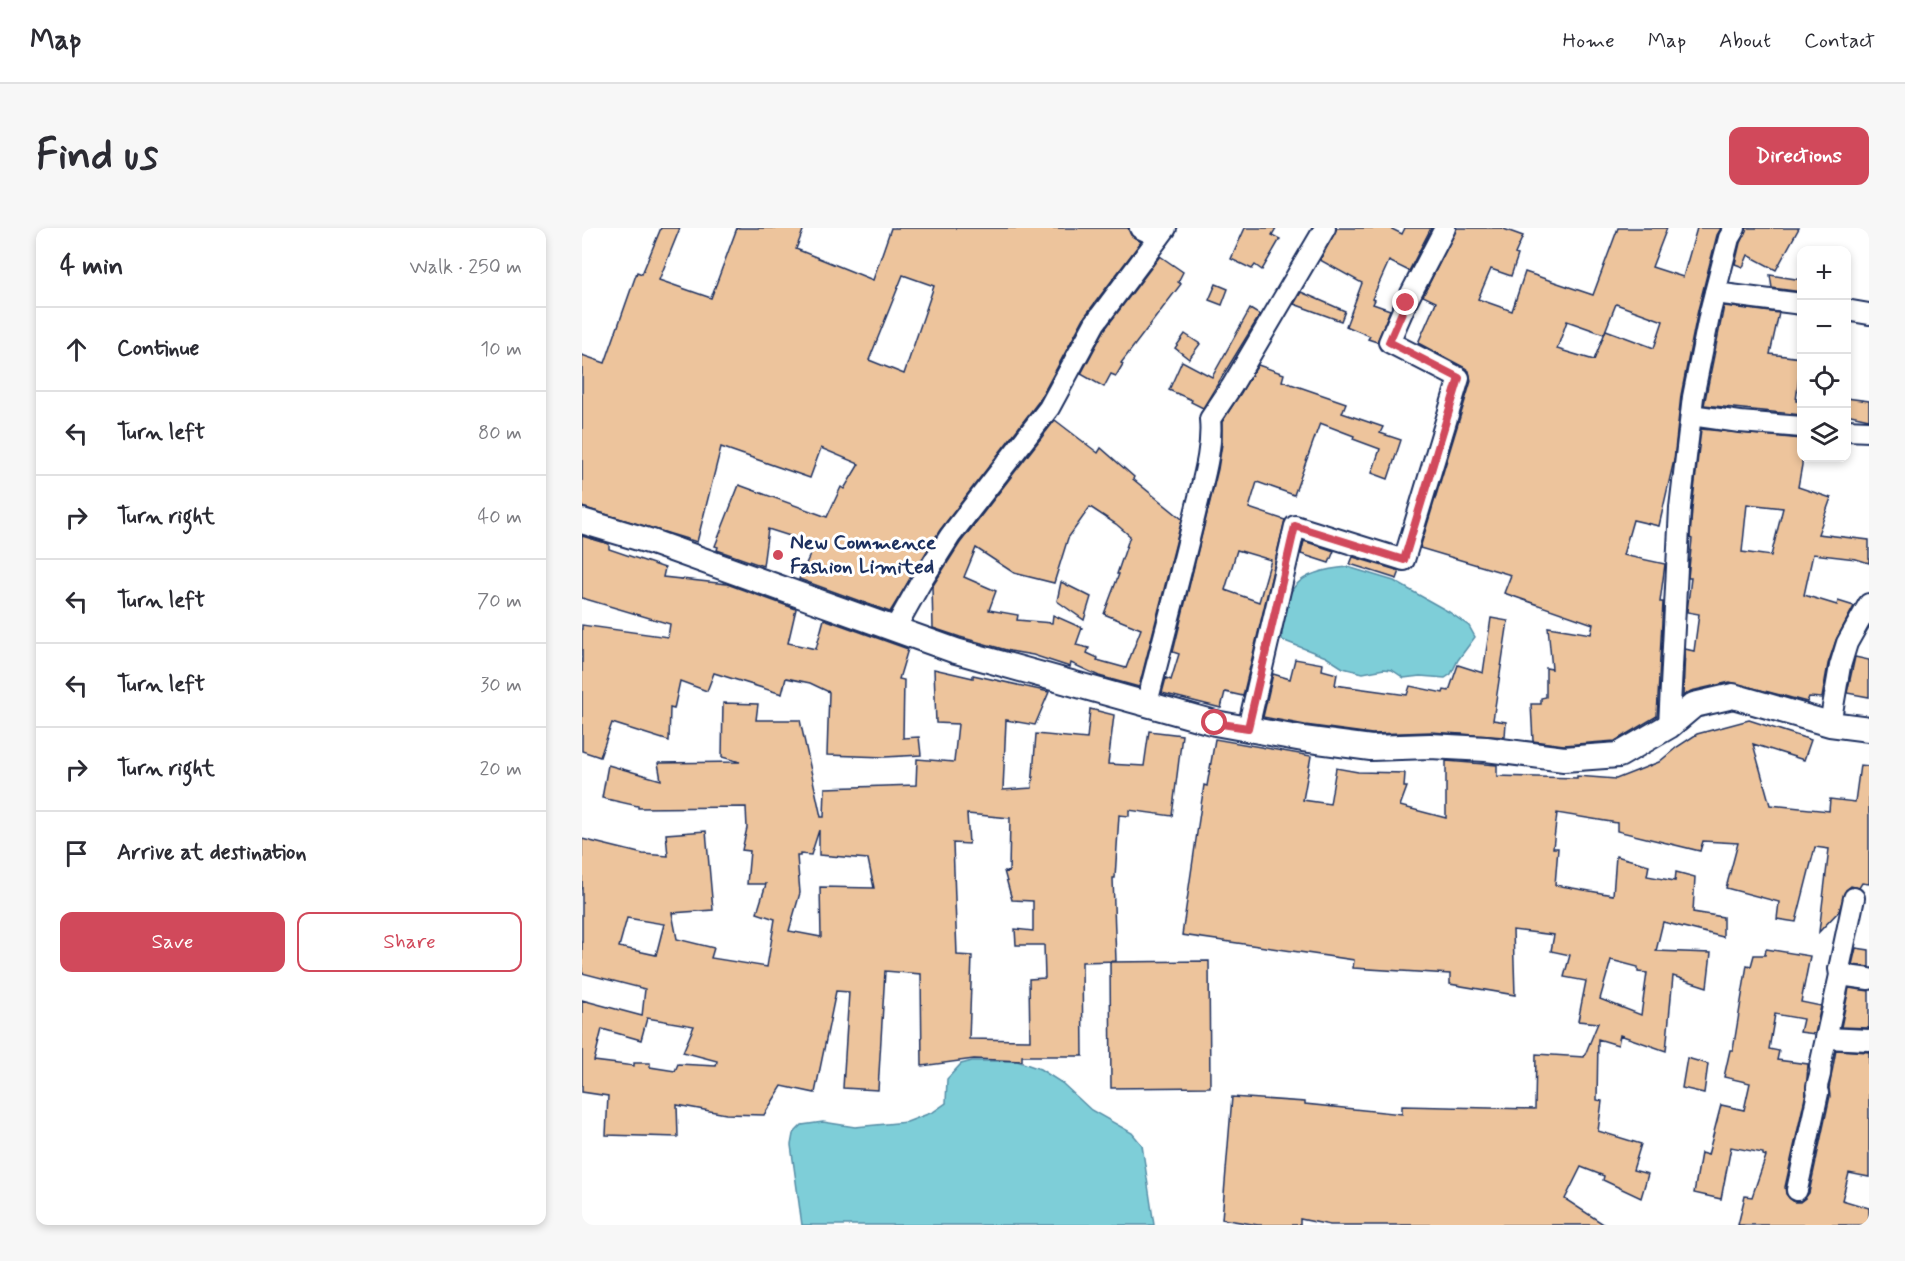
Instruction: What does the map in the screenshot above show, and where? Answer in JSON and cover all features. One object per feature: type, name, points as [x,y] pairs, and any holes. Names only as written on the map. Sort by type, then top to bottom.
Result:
[{"type":"street","points":[[894,630],[950,536],[1049,408],[1095,323],[1162,233],[1140,228]]},
{"type":"street","points":[[1147,703],[1204,471],[1212,434],[1210,418],[1232,386],[1325,228]]},
{"type":"street","points":[[1248,728],[1295,526],[1404,560],[1459,378],[1389,342],[1406,303],[1445,228]]},
{"type":"street","points":[[1669,726],[1680,508],[1693,397],[1715,294],[1729,238],[1735,228]]},
{"type":"street","points":[[1715,294],[1797,303]]},
{"type":"street","points":[[1851,311],[1869,314]]},
{"type":"street","points":[[1691,415],[1797,427]]},
{"type":"street","points":[[1851,430],[1869,431]]},
{"type":"street","points":[[582,521],[652,542],[956,651],[1215,723],[1303,739],[1371,748],[1430,746],[1486,749],[1564,759],[1619,755],[1669,726],[1694,705],[1733,696],[1830,724],[1869,729]]},
{"type":"street","points":[[1830,724],[1840,666],[1847,643],[1869,604]]},
{"type":"street","points":[[1797,1190],[1818,1093],[1816,1088],[1821,1071],[1820,1066],[1826,1046],[1854,898]]},
{"type":"street","points":[[1840,975],[1869,979]]},
{"type":"street","points":[[1826,1038],[1869,1040]]},
{"type":"water","points":[[1348,567],[1394,581],[1469,626],[1475,637],[1451,674],[1445,678],[1420,676],[1404,678],[1392,670],[1384,669],[1363,673],[1343,668],[1326,657],[1282,640],[1285,607],[1289,595],[1296,586],[1304,578],[1316,573]]},
{"type":"water","points":[[972,1061],[1017,1061],[1040,1069],[1062,1083],[1091,1110],[1132,1133],[1142,1145],[1154,1225],[802,1225],[791,1145],[793,1134],[802,1125],[823,1122],[855,1127],[907,1122],[933,1112],[946,1103],[947,1079],[961,1064]]},
{"type":"building","points":[[661,228],[680,228],[659,280],[711,298],[737,228],[804,228],[796,249],[873,280],[891,228],[1128,228],[1131,235],[1141,242],[1085,316],[1039,401],[940,530],[890,612],[799,579],[815,544],[768,529],[763,566],[717,550],[718,547],[715,546],[739,485],[827,517],[841,487],[844,489],[859,464],[821,448],[810,478],[721,447],[697,542],[582,507],[582,355],[605,363],[637,272],[642,274]],"holes":[[[903,275],[934,286],[904,374],[869,360]]]},
{"type":"building","points":[[1245,228],[1276,228],[1272,235],[1280,239],[1262,270],[1255,265],[1252,269],[1231,259]]},
{"type":"building","points":[[1337,228],[1390,228],[1402,234],[1405,228],[1431,228],[1409,271],[1389,261],[1372,299],[1375,300],[1373,304],[1390,310],[1377,342],[1368,339],[1370,336],[1346,326],[1362,283],[1320,260]]},
{"type":"building","points":[[1457,228],[1501,228],[1523,236],[1515,254],[1518,255],[1511,276],[1491,269],[1478,299],[1512,311],[1525,272],[1593,295],[1618,228],[1667,228],[1652,267],[1683,277],[1697,228],[1721,228],[1717,235],[1698,310],[1681,395],[1674,460],[1659,526],[1633,520],[1623,555],[1665,564],[1660,602],[1663,602],[1657,716],[1615,741],[1564,745],[1533,741],[1531,704],[1541,704],[1541,698],[1546,697],[1546,668],[1552,669],[1548,627],[1591,634],[1593,624],[1504,593],[1511,575],[1420,548],[1471,381],[1469,371],[1465,368],[1418,343],[1436,302],[1423,296]],"holes":[[[1616,304],[1663,321],[1654,348],[1606,330],[1594,360],[1557,349],[1567,321],[1604,334]]]},
{"type":"building","points":[[1747,228],[1799,228],[1776,270],[1748,255],[1743,267],[1735,264],[1740,243]]},
{"type":"building","points":[[1160,256],[1183,272],[1178,282],[1181,284],[1121,363],[1123,364],[1116,376],[1111,374],[1104,387],[1081,374],[1105,329]]},
{"type":"building","points":[[1770,275],[1797,279],[1797,291],[1772,288]]},
{"type":"building","points":[[1216,284],[1228,289],[1222,305],[1209,300]]},
{"type":"building","points":[[1301,292],[1345,311],[1341,321],[1294,304]]},
{"type":"building","points":[[1724,306],[1779,313],[1770,354],[1797,357],[1797,414],[1704,405]]},
{"type":"building","points":[[1250,309],[1260,315],[1203,408],[1191,402],[1192,400],[1169,390],[1182,361],[1212,377]]},
{"type":"building","points":[[1185,334],[1200,344],[1189,359],[1175,348]]},
{"type":"building","points":[[1258,365],[1284,374],[1282,381],[1346,403],[1342,413],[1383,427],[1380,433],[1401,440],[1388,479],[1372,473],[1380,449],[1320,423],[1294,495],[1257,482],[1249,508],[1285,520],[1243,696],[1225,692],[1221,708],[1162,693],[1166,678],[1171,680],[1179,654],[1173,652],[1218,469],[1222,444],[1222,422]],"holes":[[[1237,550],[1271,560],[1259,602],[1225,590]]]},
{"type":"building","points":[[1851,399],[1869,401],[1869,419],[1851,415]]},
{"type":"building","points":[[1055,420],[1098,453],[1101,448],[1134,477],[1133,479],[1182,519],[1139,687],[1099,676],[1071,663],[1070,667],[933,628],[932,587],[960,543]],"holes":[[[1090,507],[1130,536],[1104,614],[1141,629],[1126,668],[1097,660],[1098,658],[1087,653],[1089,648],[1076,645],[1082,628],[1053,615],[1052,623],[1017,620],[1018,615],[989,610],[996,591],[964,577],[976,548],[1014,573],[1054,583],[1068,538]]]},
{"type":"building","points":[[1701,429],[1797,439],[1797,462],[1802,462],[1798,487],[1831,498],[1818,534],[1869,540],[1869,563],[1856,559],[1813,554],[1804,595],[1837,605],[1838,601],[1854,606],[1836,640],[1828,664],[1822,698],[1809,697],[1807,702],[1730,682],[1691,691],[1683,696],[1685,649],[1694,651],[1699,614],[1687,612],[1691,578],[1688,578],[1692,539],[1690,538]],"holes":[[[1747,504],[1783,508],[1771,556],[1742,552]]]},
{"type":"building","points":[[582,536],[609,544],[609,549],[665,568],[663,577],[727,584],[796,609],[788,643],[816,649],[824,619],[908,649],[899,679],[904,680],[903,738],[919,737],[921,755],[885,757],[827,755],[829,692],[810,683],[786,678],[782,694],[714,673],[707,691],[680,681],[674,709],[670,708],[669,741],[612,723],[600,757],[582,751],[582,625],[668,637],[670,624],[582,598]]},
{"type":"building","points":[[1304,541],[1334,551],[1329,563],[1301,554]]},
{"type":"building","points":[[1353,557],[1400,571],[1397,579],[1350,564]]},
{"type":"building","points":[[1061,582],[1091,597],[1084,620],[1057,601]]},
{"type":"building","points":[[1491,618],[1508,621],[1493,720],[1506,722],[1505,737],[1431,732],[1372,734],[1263,717],[1273,674],[1290,679],[1295,659],[1323,664],[1322,670],[1337,674],[1335,685],[1407,695],[1410,686],[1443,693],[1444,690],[1449,691],[1458,665],[1483,673]]},
{"type":"building","points":[[1855,657],[1869,660],[1869,697],[1847,693]]},
{"type":"building","points":[[934,669],[1049,692],[1035,725],[1006,720],[1003,790],[1032,788],[1036,734],[1087,739],[1090,709],[1114,715],[1108,764],[1144,766],[1149,731],[1182,735],[1172,816],[1129,810],[1129,816],[1119,815],[1115,878],[1113,878],[1116,961],[1082,962],[1083,1056],[1022,1056],[1022,1061],[974,1059],[922,1066],[921,974],[885,971],[878,1090],[843,1088],[849,992],[836,991],[815,1093],[782,1086],[764,1115],[726,1114],[677,1105],[678,1137],[606,1135],[608,1096],[582,1092],[582,1000],[642,1016],[645,989],[582,973],[582,839],[643,854],[668,856],[666,834],[706,831],[713,910],[672,913],[677,939],[714,948],[711,958],[767,967],[775,919],[757,913],[766,884],[747,884],[750,851],[742,850],[747,828],[746,807],[638,808],[638,806],[602,798],[608,765],[661,780],[658,763],[740,762],[722,757],[723,703],[758,704],[756,720],[800,720],[821,817],[824,817],[825,788],[916,785],[917,759],[954,762],[958,724],[936,723]],"holes":[[[967,814],[1010,818],[1009,872],[1004,871],[1012,900],[1033,901],[1033,931],[1015,929],[1016,945],[1044,945],[1045,978],[1029,979],[1030,1040],[969,1039],[972,956],[957,955],[953,843],[969,844]],[[819,830],[819,855],[868,859],[874,888],[820,887],[821,937],[789,931],[800,893],[797,856],[811,855]],[[627,918],[664,924],[656,955],[619,947]],[[647,1018],[694,1026],[683,1052],[717,1061],[716,1066],[678,1064],[675,1071],[650,1067],[650,1063],[634,1063],[634,1066],[594,1061],[602,1029],[641,1040]]]},
{"type":"building","points":[[1749,720],[1811,740],[1804,760],[1753,744],[1770,805],[1829,811],[1830,799],[1855,802],[1860,765],[1869,766],[1869,884],[1862,883],[1859,888],[1851,886],[1846,890],[1839,911],[1819,932],[1829,849],[1815,847],[1796,922],[1777,919],[1779,902],[1726,888],[1738,843],[1703,841],[1700,851],[1617,831],[1617,823],[1557,813],[1553,848],[1558,848],[1555,885],[1613,895],[1616,856],[1649,865],[1647,876],[1675,881],[1676,872],[1695,877],[1693,912],[1723,917],[1723,937],[1663,922],[1656,951],[1711,953],[1707,987],[1673,976],[1666,1051],[1620,1035],[1618,1045],[1598,1039],[1597,1100],[1602,1101],[1598,1131],[1641,1144],[1633,1170],[1648,1174],[1641,1198],[1603,1180],[1604,1176],[1581,1167],[1565,1199],[1605,1225],[1330,1225],[1300,1219],[1300,1225],[1258,1225],[1222,1219],[1232,1097],[1305,1102],[1305,1104],[1402,1114],[1402,1106],[1535,1109],[1536,1054],[1584,1057],[1598,1023],[1578,1021],[1586,981],[1564,977],[1570,955],[1551,951],[1554,935],[1513,930],[1515,995],[1450,984],[1450,974],[1353,968],[1354,960],[1182,935],[1204,785],[1207,786],[1215,739],[1311,756],[1303,800],[1330,804],[1336,768],[1358,772],[1405,773],[1404,787],[1407,787],[1400,806],[1446,818],[1446,761],[1497,765],[1497,776],[1577,778],[1577,776],[1616,779],[1659,762],[1697,734]],"holes":[[[1611,960],[1638,967],[1638,972],[1647,973],[1641,1015],[1600,999]]]},
{"type":"building","points":[[1856,948],[1869,950],[1869,967],[1852,965]]},
{"type":"building","points":[[1766,949],[1810,956],[1801,1002],[1821,1006],[1815,1034],[1800,1032],[1803,1019],[1775,1014],[1769,1049],[1779,1051],[1777,1060],[1808,1064],[1806,1093],[1785,1187],[1786,1194],[1794,1202],[1800,1202],[1809,1193],[1830,1096],[1829,1088],[1836,1050],[1869,1052],[1869,1177],[1849,1173],[1842,1200],[1869,1208],[1869,1225],[1738,1225],[1745,1196],[1752,1197],[1766,1156],[1763,1153],[1731,1147],[1721,1199],[1694,1193],[1701,1153],[1708,1155],[1721,1105],[1744,1110],[1750,1083],[1724,1077],[1730,1050],[1733,1050],[1747,965],[1751,966],[1754,955],[1765,955]]},
{"type":"building","points":[[1209,961],[1210,1087],[1111,1088],[1110,962]]},
{"type":"building","points":[[1849,988],[1869,991],[1869,1028],[1841,1027]]},
{"type":"building","points":[[1687,1058],[1708,1064],[1704,1093],[1682,1088]]},
{"type":"place","name":"New Commence Fashion Limited","points":[[778,555]]},
{"type":"route","points":[[1215,723],[1248,728],[1295,526],[1404,560],[1459,378],[1389,342],[1406,303]]}]
